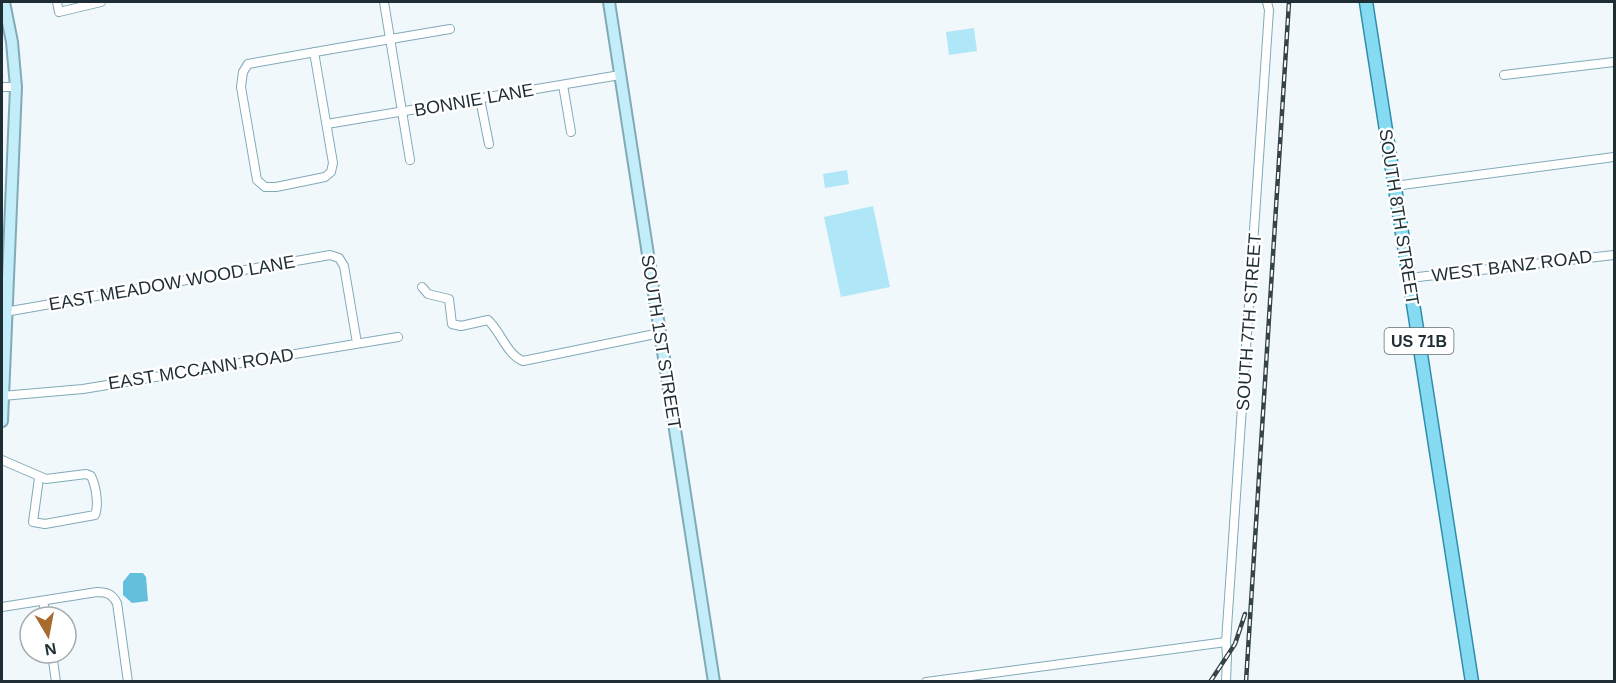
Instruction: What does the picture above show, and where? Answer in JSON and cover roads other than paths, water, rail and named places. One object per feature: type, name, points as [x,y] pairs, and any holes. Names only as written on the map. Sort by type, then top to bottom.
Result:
[{"type":"main road","points":[[2,421],[6,207],[16,87],[12,42],[4,2]]},
{"type":"main road","name":"SOUTH 1ST STREET","points":[[609,2],[714,681]]},
{"type":"main road","name":"SOUTH 8TH STREET","points":[[1366,2],[1472,681]]},
{"type":"street","points":[[57,2],[58,12],[101,2]]},
{"type":"street","points":[[384,2],[410,160]]},
{"type":"street","name":"SOUTH 7TH STREET","points":[[1226,681],[1226,642],[1269,10],[1267,2]]},
{"type":"street","points":[[314,52],[333,163],[331,172],[325,177],[264,187],[257,180],[241,87],[243,72],[248,64],[314,52],[450,29]]},
{"type":"street","points":[[1504,75],[1614,62]]},
{"type":"street","name":"BONNIE LANE","points":[[327,124],[620,75]]},
{"type":"street","points":[[563,85],[571,132]]},
{"type":"street","points":[[2,87],[16,87]]},
{"type":"street","points":[[480,99],[489,144]]},
{"type":"street","points":[[1394,186],[1614,157]]},
{"type":"street","name":"EAST MEADOW WOOD LANE","points":[[5,312],[330,255],[339,258],[344,266],[357,343]]},
{"type":"street","name":"WEST BANZ ROAD","points":[[1409,278],[1614,255]]},
{"type":"street","points":[[422,286],[428,294],[449,299],[452,324],[461,326],[488,320],[497,329],[515,358],[522,361],[660,333]]},
{"type":"street","name":"EAST MCCANN ROAD","points":[[2,396],[84,388],[398,337]]},
{"type":"street","points":[[2,460],[39,478],[86,474],[91,476],[97,510],[94,515],[45,524],[33,522],[39,478]]},
{"type":"street","points":[[2,607],[106,592],[114,597],[117,603],[128,681]]},
{"type":"street","points":[[44,601],[44,605]]},
{"type":"street","points":[[926,681],[1226,642]]},
{"type":"street","points":[[54,665],[56,681]]},
{"type":"railway","points":[[1246,682],[1289,2]]},
{"type":"railway","points":[[1210,682],[1235,644],[1245,614]]}]
